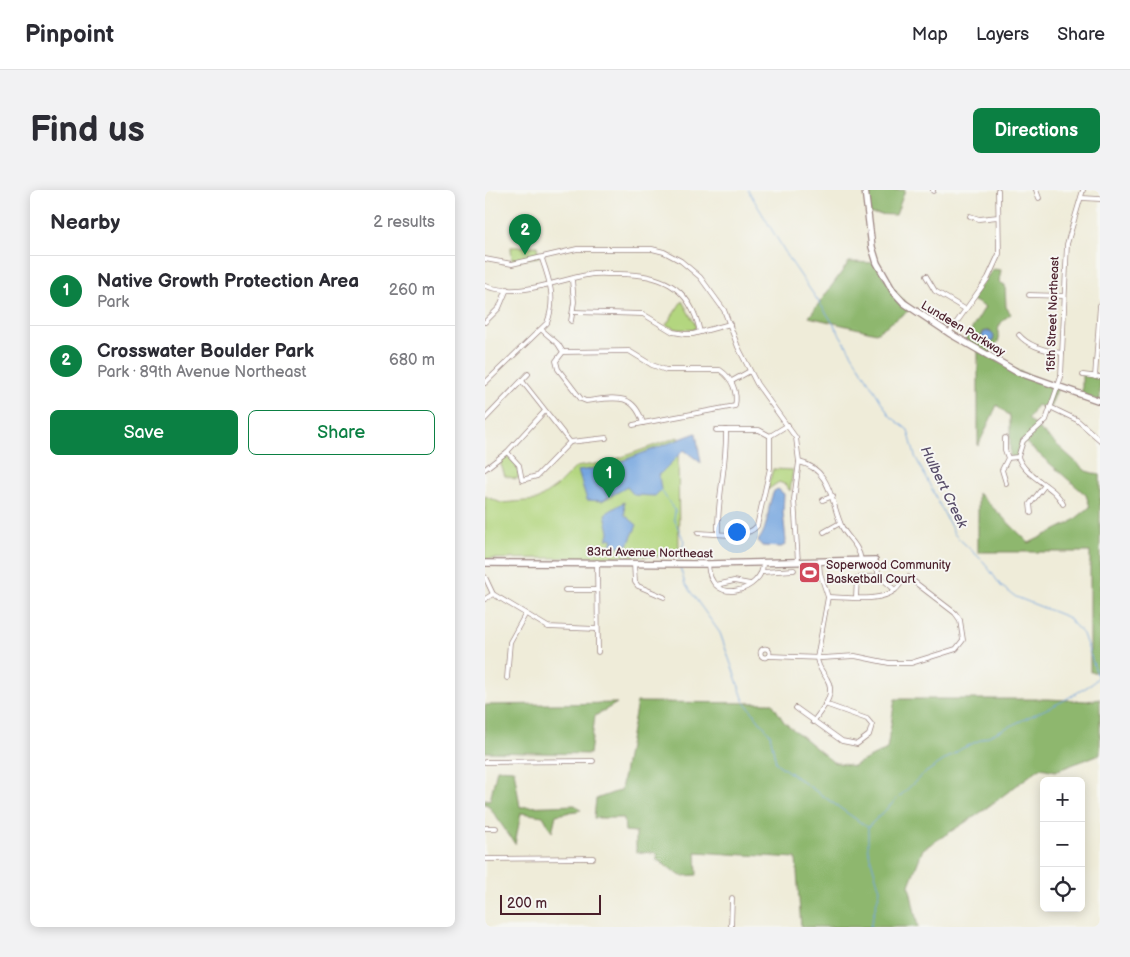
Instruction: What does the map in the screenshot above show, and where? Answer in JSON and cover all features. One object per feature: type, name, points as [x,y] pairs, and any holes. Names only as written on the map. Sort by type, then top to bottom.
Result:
[{"type":"street","name":"Lundeen Parkway","points":[[865,190],[872,248],[884,278],[904,303],[949,333],[1017,372],[1100,401]]},
{"type":"street","points":[[949,333],[996,262],[1000,246],[998,190]]},
{"type":"street","points":[[1036,190],[1039,198]]},
{"type":"street","name":"15th Street Northeast","points":[[1018,457],[1023,441],[1043,424],[1061,377],[1067,244],[1083,190]]},
{"type":"street","points":[[1082,198],[1100,199]]},
{"type":"street","points":[[970,216],[979,219],[998,218]]},
{"type":"street","points":[[485,259],[512,264],[542,259],[577,249],[640,248],[664,252],[700,276],[720,303],[750,371],[796,438],[799,462],[794,499],[798,562]]},
{"type":"street","points":[[485,383],[541,330],[551,313],[551,286],[542,259]]},
{"type":"street","points":[[485,286],[507,289],[536,289],[587,275],[642,274],[658,278],[680,293],[687,302],[700,332]]},
{"type":"street","points":[[926,276],[935,291],[965,309]]},
{"type":"street","points":[[571,280],[574,294],[574,312],[571,321]]},
{"type":"street","points":[[485,322],[499,308],[507,289]]},
{"type":"street","points":[[1029,295],[1064,296]]},
{"type":"street","points":[[1083,375],[1098,377],[1100,305]]},
{"type":"street","points":[[574,312],[638,313],[673,332],[700,332],[730,324]]},
{"type":"street","points":[[541,330],[559,344],[563,352]]},
{"type":"street","points":[[1019,335],[1023,341],[1046,351],[1062,353]]},
{"type":"street","points":[[563,352],[629,351],[659,368],[720,370],[732,381],[735,392],[735,406],[633,425]]},
{"type":"street","points":[[563,352],[556,361],[556,365],[581,399],[586,401],[627,400],[637,408],[643,423]]},
{"type":"street","points":[[732,381],[750,371]]},
{"type":"street","points":[[485,419],[528,374]]},
{"type":"street","points":[[522,381],[544,412],[570,442]]},
{"type":"street","points":[[1050,407],[1077,420],[1100,440]]},
{"type":"street","points":[[485,469],[507,452],[544,412]]},
{"type":"street","points":[[770,436],[788,425]]},
{"type":"street","points":[[716,430],[759,430],[770,436]]},
{"type":"street","points":[[718,533],[718,509],[726,462],[726,430]]},
{"type":"street","points":[[1096,436],[1100,432]]},
{"type":"street","points":[[698,533],[739,534],[754,530],[759,522],[770,468],[770,436]]},
{"type":"street","points":[[507,452],[519,465],[522,480],[537,476],[570,442],[606,438]]},
{"type":"street","points":[[1005,438],[1005,450],[1008,458],[1002,470],[1005,483]]},
{"type":"street","points":[[1008,458],[1018,457],[1025,469],[1059,496],[1063,504]]},
{"type":"street","points":[[799,462],[810,464],[829,487],[840,523],[845,533],[860,550],[861,560]]},
{"type":"street","points":[[1031,513],[1030,504],[1045,485]]},
{"type":"street","points":[[823,500],[833,496]]},
{"type":"street","points":[[823,532],[840,523]]},
{"type":"street","points":[[875,560],[879,576],[895,590]]},
{"type":"street","name":"83rd Avenue Northeast","points":[[485,563],[597,562],[708,564],[875,560]]},
{"type":"street","points":[[597,562],[598,652]]},
{"type":"street","points":[[813,722],[825,704],[831,688],[820,670],[817,658],[828,597],[820,573],[819,562]]},
{"type":"street","points":[[708,564],[708,573],[717,585],[722,591],[731,592],[757,580],[763,572],[763,563]]},
{"type":"street","points":[[634,564],[635,582],[638,586],[664,597]]},
{"type":"street","points":[[763,572],[794,570]]},
{"type":"street","points":[[856,597],[857,578],[879,576]]},
{"type":"street","points":[[485,577],[493,594],[525,615],[555,629],[597,630]]},
{"type":"street","points":[[769,656],[817,658],[855,656],[889,663],[911,663],[956,649],[963,640],[962,627],[955,613],[917,585],[913,579],[905,578],[895,590],[873,597],[828,597]]},
{"type":"street","points":[[717,585],[734,581],[750,584]]},
{"type":"street","points":[[565,590],[597,590]]},
{"type":"street","points":[[485,599],[493,594]]},
{"type":"street","points":[[507,678],[511,642],[525,615]]},
{"type":"street","points":[[796,708],[842,741],[857,744],[866,738],[872,729],[872,725],[867,719],[825,704]]},
{"type":"street","points":[[485,762],[593,761]]},
{"type":"street","points":[[485,828],[496,828]]},
{"type":"street","points":[[485,859],[593,858]]},
{"type":"street","points":[[731,898],[731,927]]},
{"type":"green space","points":[[870,190],[905,190],[896,215],[869,214]]},
{"type":"green space","points":[[537,246],[539,257],[512,261],[511,247]]},
{"type":"green space","points":[[849,262],[877,263],[884,278],[911,309],[876,333],[809,317]]},
{"type":"green space","points":[[993,269],[1001,270],[999,282],[1005,285],[1006,307],[1011,314],[1000,325],[998,332],[999,340],[988,356],[1006,366],[1058,387],[1049,410],[1037,405],[1028,419],[1086,471],[1100,475],[1100,672],[1090,672],[1090,552],[978,552],[978,493],[1029,543],[1070,523],[1090,507],[1086,495],[1024,441],[1018,457],[1010,458],[1010,416],[997,405],[978,446],[978,350],[964,342],[985,307],[971,299]],"holes":[[[990,330],[994,338],[987,342],[981,339],[983,332]]]},
{"type":"green space","points":[[682,301],[696,326],[694,330],[677,329],[666,325]]},
{"type":"green space","points":[[1082,374],[1100,377],[1100,401],[1082,395]]},
{"type":"green space","points":[[678,437],[679,556],[485,559],[485,496],[501,503],[537,500],[557,486],[576,467],[608,462]]},
{"type":"green space","points":[[505,457],[509,457],[517,466],[519,477],[516,479],[505,476],[500,462]]},
{"type":"green space","points":[[773,469],[793,470],[790,491],[786,485],[779,482],[767,490]]},
{"type":"green space","points":[[895,699],[1048,699],[1087,701],[1100,699],[1100,754],[1056,771],[1040,768],[977,815],[923,849],[909,885],[918,927],[801,927],[796,858],[696,852],[697,875],[681,876],[657,860],[657,853],[636,852],[636,832],[625,831],[624,818],[594,818],[596,799],[621,790],[637,702],[772,703],[784,722],[833,762],[853,766],[887,749]]},
{"type":"green space","points":[[617,703],[595,716],[590,754],[485,752],[485,705]]},
{"type":"green space","points":[[497,769],[514,770],[520,807],[575,805],[581,810],[556,815],[552,832],[543,816],[521,813],[515,844],[488,805],[485,804],[485,799],[490,800]]},
{"type":"water","points":[[986,331],[990,331],[994,337],[990,343],[986,343],[982,339],[982,335]]},
{"type":"water","points":[[696,433],[701,463],[684,450],[659,475],[661,490],[655,496],[634,495],[627,487],[602,501],[587,500],[578,471],[608,466]]},
{"type":"water","points":[[778,489],[784,494],[785,545],[781,547],[762,546],[758,541],[766,523],[774,491]]},
{"type":"water","points":[[624,502],[625,515],[637,525],[628,545],[609,547],[613,540],[610,538],[607,540],[609,532],[605,514]]},
{"type":"waterway","name":"Hulbert Creek","points":[[748,190],[790,260],[829,317],[890,416],[908,430],[915,456],[955,535],[984,562],[1001,586],[1016,597],[1067,617],[1083,634],[1098,677],[1092,684],[1061,702],[961,749],[922,775],[868,827],[868,850],[880,890],[870,927]]},
{"type":"waterway","points":[[661,490],[675,511],[674,519],[684,541],[680,560]]},
{"type":"waterway","name":"Hulbert Creek","points":[[680,567],[685,584],[720,633],[744,701],[770,734],[776,763],[867,827]]},
{"type":"place","name":"Crosswater Boulder Park","points":[[525,255]]},
{"type":"place","name":"Native Growth Protection Area","points":[[609,498]]},
{"type":"place","name":"Soperwood Community Basketball Court","points":[[810,572]]}]
